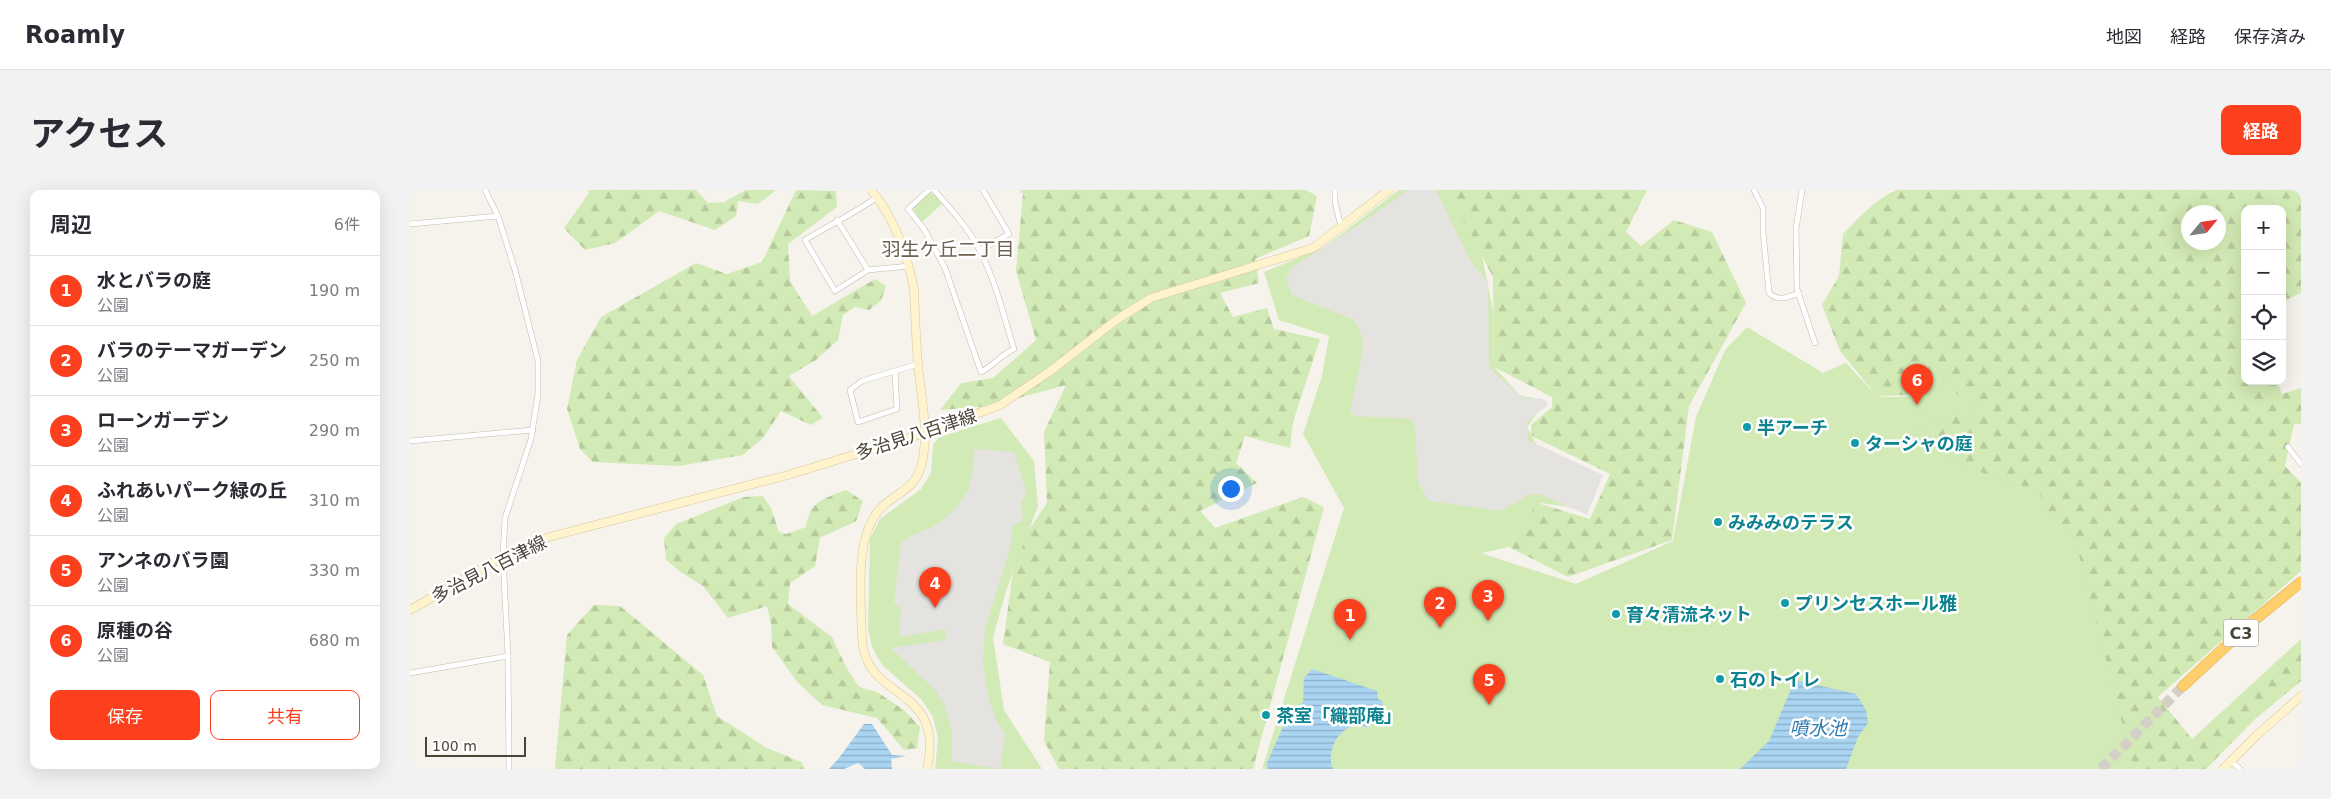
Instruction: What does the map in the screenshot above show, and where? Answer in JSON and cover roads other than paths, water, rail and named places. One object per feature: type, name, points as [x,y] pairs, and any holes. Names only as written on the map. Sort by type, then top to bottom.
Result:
[{"type":"highway","name":"C3","points":[[2301,582],[2252,622],[2184,689],[2301,587]]},
{"type":"main road","points":[[871,190],[893,222],[909,266],[914,289],[918,364],[925,432],[923,458],[918,475],[911,486],[880,509],[866,531],[862,548],[862,639],[865,658],[874,673],[914,704],[926,719],[931,734],[928,769]]},
{"type":"main road","name":"多治見八百津線","points":[[410,610],[503,557],[550,537],[725,493],[925,432],[986,411],[1012,399],[1116,320],[1151,298],[1313,248],[1389,190]]},
{"type":"main road","points":[[2223,769],[2301,696]]},
{"type":"street","points":[[485,190],[498,216],[523,298],[538,361],[538,394],[533,430],[505,518],[503,557],[508,656],[509,769]]},
{"type":"street","points":[[929,190],[908,209],[924,229],[945,268],[981,372],[996,362],[1001,356],[1014,350],[989,271],[980,250],[953,211],[934,190]]},
{"type":"street","points":[[980,250],[1009,234],[983,190]]},
{"type":"street","points":[[1335,190],[1335,202],[1342,226]]},
{"type":"street","points":[[1754,190],[1763,208],[1763,232],[1770,293],[1775,298],[1782,299],[1799,293]]},
{"type":"street","points":[[1802,190],[1796,229],[1799,293],[1815,343]]},
{"type":"street","points":[[877,197],[851,215],[837,220],[804,240],[835,291],[868,270],[909,266]]},
{"type":"street","points":[[410,224],[498,216]]},
{"type":"street","points":[[837,220],[868,270]]},
{"type":"street","points":[[895,372],[897,409],[858,422],[850,390],[862,381],[918,364]]},
{"type":"street","points":[[410,441],[533,430]]},
{"type":"street","points":[[2288,447],[2301,464]]},
{"type":"street","points":[[410,673],[508,656]]},
{"type":"street","points":[[2230,761],[2240,769]]},
{"type":"water","points":[[1312,669],[1377,691],[1378,699],[1382,701],[1384,709],[1369,727],[1353,726],[1337,738],[1331,757],[1333,769],[1268,769],[1266,765],[1288,716],[1303,702],[1304,678]]},
{"type":"water","name":"噴水池","points":[[1795,680],[1856,694],[1866,710],[1868,723],[1858,737],[1846,769],[1740,769],[1769,741]]},
{"type":"water","points":[[864,724],[872,724],[892,755],[906,756],[891,759],[892,769],[865,769],[858,763],[844,769],[829,769],[839,758]]},
{"type":"tunnel","points":[[2101,769],[2183,686]]},
{"type":"place","name":"原種の谷","points":[[1917,405]]},
{"type":"place","name":"半アーチ","points":[[1747,427]]},
{"type":"place","name":"ターシャの庭","points":[[1855,443]]},
{"type":"place","name":"みみみのテラス","points":[[1718,522]]},
{"type":"place","name":"プリンセスホール雅","points":[[1785,603]]},
{"type":"place","name":"ふれあいパーク緑の丘","points":[[935,608]]},
{"type":"place","name":"育々清流ネット","points":[[1616,614]]},
{"type":"place","name":"ローンガーデン","points":[[1488,621]]},
{"type":"place","name":"バラのテーマガーデン","points":[[1440,628]]},
{"type":"place","name":"水とバラの庭","points":[[1350,640]]},
{"type":"place","name":"石のトイレ","points":[[1720,679]]},
{"type":"place","name":"アンネのバラ園","points":[[1489,705]]},
{"type":"place","name":"茶室「織部庵」","points":[[1266,715]]},
{"type":"district","name":"羽生ケ丘二丁目","points":[[948,249]]}]
